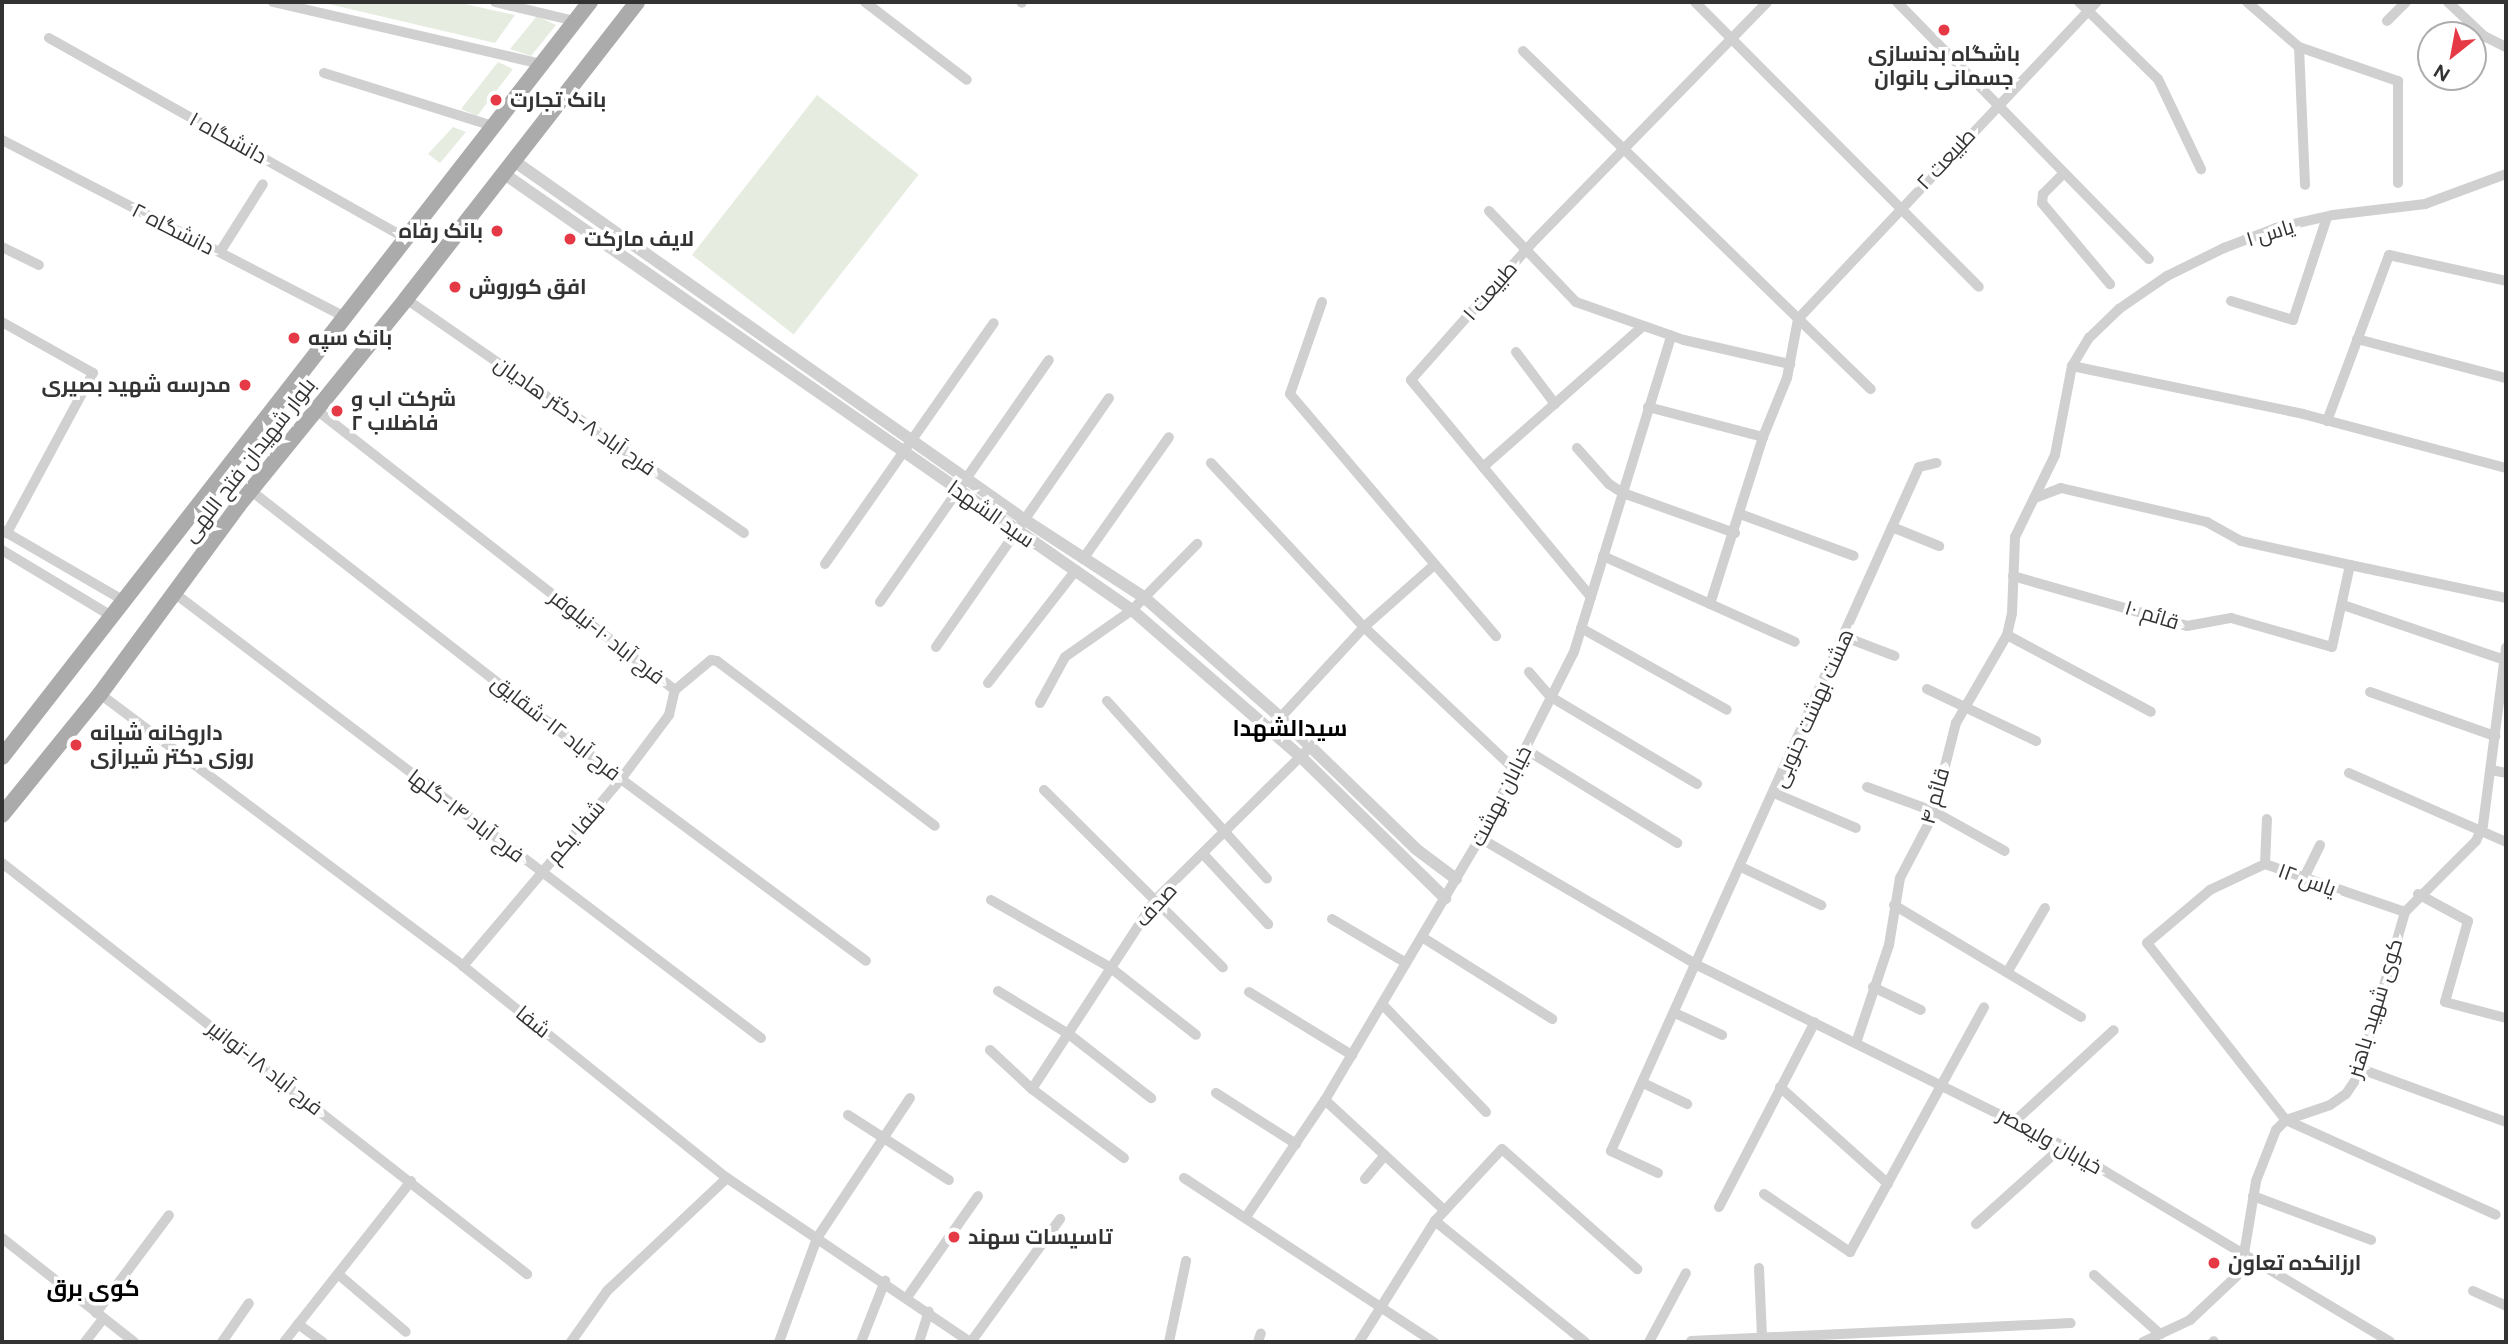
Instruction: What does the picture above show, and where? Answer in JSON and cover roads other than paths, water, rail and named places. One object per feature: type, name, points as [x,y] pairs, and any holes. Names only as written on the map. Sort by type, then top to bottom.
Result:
[{"type":"main road","name":"بلوار شهیدان فتح اللهی","points":[[2,757],[590,2]]},
{"type":"main road","name":"بلوار شهیدان فتح اللهی","points":[[2,815],[100,694],[173,592],[314,408],[406,299],[637,2]]},
{"type":"street","points":[[273,2],[541,64]]},
{"type":"street","points":[[495,2],[575,21]]},
{"type":"street","points":[[865,2],[967,80]]},
{"type":"street","points":[[1695,2],[1979,287]]},
{"type":"street","name":"طبیعت ۱","points":[[1591,597],[1410,380],[1526,250],[1767,2]]},
{"type":"street","points":[[1897,2],[1998,102],[2148,259]]},
{"type":"street","points":[[2080,2],[2158,79],[2201,169]]},
{"type":"street","name":"طبیعت ۲","points":[[1798,320],[1998,102],[2097,2]]},
{"type":"street","points":[[2246,2],[2299,47],[2398,81],[2398,183]]},
{"type":"street","points":[[2387,21],[2406,2]]},
{"type":"street","points":[[2448,2],[2484,36],[2506,47]]},
{"type":"street","name":"دانشگاه ۱","points":[[49,38],[406,238]]},
{"type":"street","points":[[2299,47],[2305,185]]},
{"type":"street","points":[[1523,51],[1626,147],[1798,320],[1871,389]]},
{"type":"street","points":[[324,73],[493,127]]},
{"type":"street","name":"دانشگاه ۲","points":[[2,140],[345,317]]},
{"type":"street","name":"سید الشهدا","points":[[509,167],[540,179],[1025,520],[1145,598],[1281,718],[1416,849],[1456,879]]},
{"type":"street","name":"سید الشهدا","points":[[509,167],[531,192],[900,452],[1132,610],[1301,757],[1445,898]]},
{"type":"street","points":[[2064,173],[2043,194],[2042,203],[2110,284]]},
{"type":"street","name":"یاس ۱","points":[[2072,366],[2104,324],[2167,276],[2276,228],[2327,217],[2425,204],[2506,174]]},
{"type":"street","points":[[531,192],[540,179]]},
{"type":"street","points":[[220,253],[263,184]]},
{"type":"street","points":[[1489,211],[1576,302],[1671,336],[1790,364]]},
{"type":"street","points":[[2231,300],[2293,320],[2327,217]]},
{"type":"street","points":[[2,247],[39,265]]},
{"type":"street","points":[[2327,421],[2389,256],[2506,281]]},
{"type":"street","name":"فرح آباد ۸-دکتر هادیان","points":[[406,299],[744,533]]},
{"type":"street","points":[[1322,302],[1290,394],[1496,636]]},
{"type":"street","points":[[1710,604],[1735,533],[1763,437],[1790,364],[1798,320]]},
{"type":"street","points":[[2,322],[93,373],[4,531],[126,601]]},
{"type":"street","points":[[825,564],[900,452],[994,323]]},
{"type":"street","points":[[1483,467],[1643,326]]},
{"type":"street","name":"خیابان بهشت","points":[[1246,1217],[1325,1100],[1445,898],[1480,838],[1551,697],[1581,628],[1671,336]]},
{"type":"street","points":[[2357,339],[2506,378]]},
{"type":"street","points":[[1516,352],[1555,404]]},
{"type":"street","points":[[880,602],[1049,359]]},
{"type":"street","points":[[2072,366],[2327,421],[2506,468]]},
{"type":"street","name":"قائم ۴","points":[[1856,1043],[1889,945],[1900,878],[1933,811],[1951,736],[2007,635],[2014,576],[2015,537],[2055,455],[2072,366]]},
{"type":"street","points":[[831,404],[840,390]]},
{"type":"street","points":[[936,648],[1109,398]]},
{"type":"street","points":[[1648,407],[1763,437]]},
{"type":"street","name":"فرح آباد ۱۰-نیلوفر","points":[[314,408],[675,690],[711,660],[717,661],[935,826]]},
{"type":"street","points":[[1083,559],[1169,437]]},
{"type":"street","points":[[1577,448],[1609,484],[1623,493],[1735,533]]},
{"type":"street","points":[[1211,463],[1364,627],[1514,770]]},
{"type":"street","name":"هشت بهشت جنوبی","points":[[1658,1173],[1611,1151],[1845,637],[1919,467],[1937,463]]},
{"type":"street","points":[[2032,501],[2062,488],[2207,522],[2241,541],[2506,598]]},
{"type":"street","name":"فرح آباد ۱۲-شقایق","points":[[250,490],[621,779],[866,961]]},
{"type":"street","points":[[1740,514],[1854,556]]},
{"type":"street","points":[[1892,527],[1939,546]]},
{"type":"street","points":[[1040,704],[1065,657],[1132,610],[1198,544]]},
{"type":"street","points":[[2,550],[113,617]]},
{"type":"street","points":[[1603,556],[1795,642]]},
{"type":"street","points":[[1269,730],[1364,627],[1434,565]]},
{"type":"street","points":[[2350,565],[2343,605],[2505,660]]},
{"type":"street","points":[[988,683],[1076,570]]},
{"type":"street","name":"قائم ۱۰","points":[[2014,576],[2187,626],[2231,618],[2332,647],[2343,605]]},
{"type":"street","name":"فرح آباد ۱۴-گلها","points":[[173,592],[761,1038]]},
{"type":"street","points":[[1581,628],[1727,709]]},
{"type":"street","points":[[2007,635],[2151,712]]},
{"type":"street","points":[[1845,637],[1895,656]]},
{"type":"street","points":[[2480,834],[2504,684],[2506,647]]},
{"type":"street","points":[[1530,672],[1551,697],[1697,784]]},
{"type":"street","points":[[1927,689],[1966,705],[2036,741]]},
{"type":"street","name":"شفا یکم","points":[[463,966],[621,779],[669,715],[675,690]]},
{"type":"street","points":[[2370,692],[2495,736]]},
{"type":"street","name":"شفا","points":[[100,694],[463,966],[727,1178],[908,1296],[971,1342]]},
{"type":"street","points":[[1107,701],[1267,879]]},
{"type":"street","name":"صدف","points":[[1032,1089],[1070,1035],[1155,900],[1205,856],[1311,746]]},
{"type":"street","points":[[1525,749],[1677,843]]},
{"type":"street","points":[[2491,770],[2506,773]]},
{"type":"street","points":[[2349,773],[2480,834],[2506,842]]},
{"type":"street","points":[[1867,787],[1933,811],[2005,851]]},
{"type":"street","points":[[1044,790],[1223,968]]},
{"type":"street","points":[[1774,793],[1856,828]]},
{"type":"street","points":[[2265,864],[2267,820]]},
{"type":"street","name":"کوی شهید باهنر","points":[[2286,1120],[2346,1094],[2361,1069],[2405,912],[2418,894],[2480,834]]},
{"type":"street","name":"خیابان ولیعصر","points":[[1480,838],[1697,965],[2063,1146],[2390,1342]]},
{"type":"street","points":[[2303,880],[2320,845]]},
{"type":"street","points":[[1205,856],[1268,924]]},
{"type":"street","name":"فرح آباد ۱۸-توانیر","points":[[2,863],[527,1274]]},
{"type":"street","name":"یاس ۱۲","points":[[2286,1120],[2147,943],[2210,890],[2265,864],[2303,880],[2405,912]]},
{"type":"street","points":[[1741,867],[1821,905]]},
{"type":"street","points":[[2418,894],[2468,921],[2445,1002],[2506,1018]]},
{"type":"street","points":[[991,900],[1111,968],[1196,1035]]},
{"type":"street","points":[[1894,905],[2081,1017]]},
{"type":"street","points":[[2008,971],[2045,908]]},
{"type":"street","points":[[1332,919],[1406,963]]},
{"type":"street","points":[[1422,937],[1552,1019]]},
{"type":"street","points":[[1873,987],[1921,1010]]},
{"type":"street","points":[[998,991],[1070,1035],[1151,1098]]},
{"type":"street","points":[[1249,992],[1352,1055]]},
{"type":"street","points":[[1382,1004],[1486,1112]]},
{"type":"street","points":[[1764,1194],[1850,1252],[1984,1007]]},
{"type":"street","points":[[1675,1013],[1722,1035]]},
{"type":"street","points":[[1719,1207],[1815,1022]]},
{"type":"street","points":[[2015,1121],[2114,1030]]},
{"type":"street","points":[[990,1050],[1032,1089],[1124,1158]]},
{"type":"street","points":[[2361,1069],[2506,1122]]},
{"type":"street","points":[[1643,1083],[1687,1104]]},
{"type":"street","points":[[1780,1087],[1888,1185]]},
{"type":"street","points":[[1216,1093],[1296,1144]]},
{"type":"street","points":[[779,1342],[817,1238],[910,1098]]},
{"type":"street","points":[[1325,1100],[1444,1210]]},
{"type":"street","points":[[848,1115],[949,1180]]},
{"type":"street","points":[[2094,1275],[2151,1339],[2190,1320],[2212,1303],[2241,1272],[2253,1196],[2270,1140],[2286,1120],[2496,1215]]},
{"type":"street","points":[[1976,1224],[2063,1146]]},
{"type":"street","points":[[1359,1342],[1435,1221],[1502,1149],[1637,1269]]},
{"type":"street","points":[[1365,1179],[1385,1155]]},
{"type":"street","points":[[571,1342],[607,1291],[727,1178]]},
{"type":"street","points":[[1184,1178],[1381,1304],[1434,1342]]},
{"type":"street","points":[[284,1342],[411,1181]]},
{"type":"street","points":[[908,1296],[978,1196]]},
{"type":"street","points":[[2253,1196],[2371,1240]]},
{"type":"street","points":[[85,1342],[99,1316],[169,1215]]},
{"type":"street","points":[[971,1342],[1060,1219]]},
{"type":"street","points":[[1435,1221],[1585,1342]]},
{"type":"street","points":[[2,1238],[134,1342]]},
{"type":"street","points":[[1169,1342],[1186,1261]]},
{"type":"street","points":[[1759,1268],[1762,1336]]},
{"type":"street","points":[[1649,1342],[1686,1273]]},
{"type":"street","points":[[338,1274],[406,1332]]},
{"type":"street","points":[[861,1342],[885,1281]]},
{"type":"street","points":[[2473,1291],[2506,1306]]},
{"type":"street","points":[[222,1342],[248,1303]]},
{"type":"street","points":[[919,1342],[929,1312]]},
{"type":"street","points":[[1691,1341],[1862,1330],[2071,1323]]},
{"type":"street","points":[[298,1324],[323,1342]]},
{"type":"street","points":[[1862,1330],[1863,1342]]},
{"type":"place","name":"باشگاه بدنسازی جسمانی بانوان","points":[[1944,30]]},
{"type":"place","name":"بانک تجارت","points":[[496,100]]},
{"type":"place","name":"بانک رفاه","points":[[497,231]]},
{"type":"place","name":"لایف مارکت","points":[[570,239]]},
{"type":"place","name":"افق کوروش","points":[[455,287]]},
{"type":"place","name":"بانک سپه","points":[[294,338]]},
{"type":"place","name":"مدرسه شهید بصیری","points":[[245,385]]},
{"type":"place","name":"شرکت اب و فاضلاب ۲","points":[[337,411]]},
{"type":"place","name":"داروخانه شبانه روزی دکتر شیرازی","points":[[76,745]]},
{"type":"place","name":"تاسیسات سهند","points":[[954,1237]]},
{"type":"place","name":"ارزانکده تعاون","points":[[2214,1263]]},
{"type":"district","name":"سیدالشهدا","points":[[1290,728]]},
{"type":"district","name":"کوی برق","points":[[93,1288]]}]
